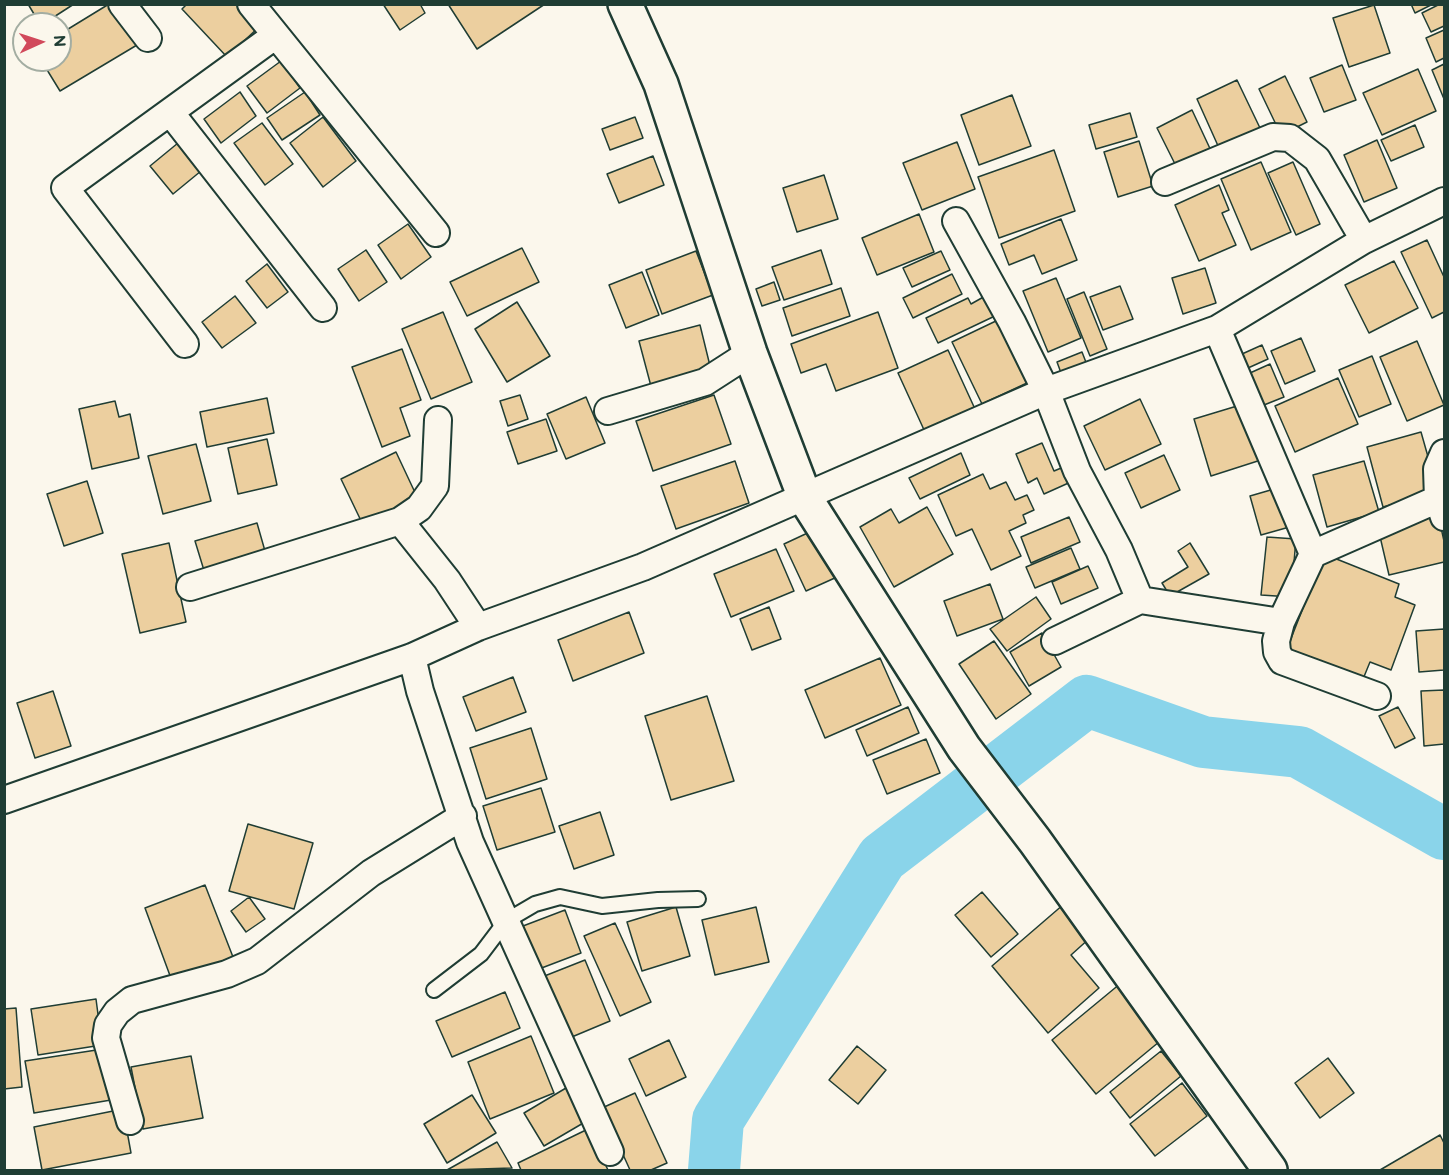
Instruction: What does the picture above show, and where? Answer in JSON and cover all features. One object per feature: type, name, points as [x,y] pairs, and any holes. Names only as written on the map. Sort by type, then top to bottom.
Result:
[{"type":"street","points":[[122,4],[148,38]]},
{"type":"street","points":[[251,4],[436,233]]},
{"type":"street","points":[[625,4],[661,84],[750,353],[806,498],[963,748],[1035,842],[1270,1170]]},
{"type":"street","points":[[184,344],[65,188],[276,35]]},
{"type":"street","points":[[170,112],[323,308]]},
{"type":"street","points":[[1165,182],[1273,137],[1290,138],[1317,159],[1364,240]]},
{"type":"street","points":[[4,800],[412,657],[478,627],[643,567],[806,498],[1046,391],[1217,329],[1364,240],[1444,201]]},
{"type":"street","points":[[956,221],[1012,322],[1046,391],[1077,471],[1119,550],[1140,600]]},
{"type":"street","points":[[1217,329],[1312,554]]},
{"type":"street","points":[[608,411],[705,382],[750,353]]},
{"type":"street","points":[[190,587],[400,522],[419,508],[435,486],[438,420]]},
{"type":"street","points":[[1377,696],[1282,661],[1277,652],[1276,641],[1281,622],[1312,554],[1441,508],[1437,469],[1444,453]]},
{"type":"street","points":[[400,522],[447,580],[478,627]]},
{"type":"street","points":[[1055,641],[1140,600],[1281,622]]},
{"type":"street","points":[[412,657],[420,691],[470,842],[610,1152]]},
{"type":"street","points":[[130,1120],[106,1038],[108,1025],[117,1012],[132,1000],[227,975],[257,961],[371,873],[462,816]]},
{"type":"lane","points":[[434,990],[481,954],[506,921],[536,904],[560,897],[602,906],[658,900],[698,899]]},
{"type":"building","points":[[28,4],[74,4],[62,12],[33,12]]},
{"type":"building","points":[[112,4],[137,45],[60,91],[48,72],[72,72],[72,27]]},
{"type":"building","points":[[187,4],[242,4],[261,25],[227,57],[182,9]]},
{"type":"building","points":[[383,4],[420,4],[425,13],[400,30]]},
{"type":"building","points":[[448,4],[545,4],[477,49]]},
{"type":"building","points":[[1411,4],[1433,4],[1415,13]]},
{"type":"building","points":[[1444,4],[1444,26],[1431,32],[1422,13]]},
{"type":"building","points":[[1374,5],[1390,53],[1349,67],[1333,18]]},
{"type":"building","points":[[1444,30],[1444,58],[1436,62],[1426,38]]},
{"type":"building","points":[[281,61],[300,88],[267,113],[247,86]]},
{"type":"building","points":[[1444,64],[1444,99],[1432,70]]},
{"type":"building","points":[[1342,65],[1356,100],[1324,112],[1310,78]]},
{"type":"building","points":[[1418,69],[1436,111],[1382,135],[1363,93]]},
{"type":"building","points":[[1285,76],[1307,122],[1281,135],[1259,89]]},
{"type":"building","points":[[1237,80],[1260,128],[1219,148],[1197,99]]},
{"type":"building","points":[[240,92],[256,116],[221,143],[204,119]]},
{"type":"building","points":[[305,92],[320,115],[282,140],[267,118]]},
{"type":"building","points":[[1012,95],[1031,146],[979,165],[961,115]]},
{"type":"building","points":[[1192,110],[1213,155],[1179,172],[1157,128]]},
{"type":"building","points":[[1130,113],[1137,137],[1096,149],[1089,125]]},
{"type":"building","points":[[323,117],[356,161],[323,187],[290,143]]},
{"type":"building","points":[[635,117],[643,138],[610,150],[602,129]]},
{"type":"building","points":[[262,123],[293,164],[265,185],[234,143]]},
{"type":"building","points":[[1415,125],[1424,147],[1391,161],[1381,140]]},
{"type":"building","points":[[1377,140],[1397,188],[1364,202],[1344,155]]},
{"type":"building","points":[[1139,141],[1153,186],[1118,197],[1104,152]]},
{"type":"building","points":[[957,142],[975,189],[922,210],[903,163]]},
{"type":"building","points":[[178,143],[201,171],[173,194],[150,166]]},
{"type":"building","points":[[1054,150],[1075,211],[999,238],[978,177]]},
{"type":"building","points":[[653,156],[664,185],[619,203],[607,174]]},
{"type":"building","points":[[1261,162],[1291,232],[1251,250],[1221,179]]},
{"type":"building","points":[[1293,162],[1320,224],[1296,235],[1268,173]]},
{"type":"building","points":[[824,175],[838,219],[797,232],[783,188]]},
{"type":"building","points":[[1219,185],[1229,210],[1222,213],[1236,245],[1199,261],[1175,205]]},
{"type":"building","points":[[919,214],[934,252],[877,275],[862,238]]},
{"type":"building","points":[[1061,219],[1077,260],[1042,274],[1034,255],[1009,265],[1001,244]]},
{"type":"building","points":[[408,224],[431,257],[401,279],[378,245]]},
{"type":"building","points":[[1427,240],[1444,277],[1444,312],[1432,318],[1401,252]]},
{"type":"building","points":[[522,248],[539,282],[467,316],[450,282]]},
{"type":"building","points":[[366,250],[387,282],[359,301],[338,269]]},
{"type":"building","points":[[821,250],[832,284],[784,300],[772,267]]},
{"type":"building","points":[[696,251],[713,295],[662,314],[646,270]]},
{"type":"building","points":[[941,251],[950,270],[912,287],[903,268]]},
{"type":"building","points":[[1394,261],[1418,308],[1369,333],[1345,285]]},
{"type":"building","points":[[267,264],[288,292],[267,308],[246,281]]},
{"type":"building","points":[[1205,268],[1216,303],[1183,314],[1172,278]]},
{"type":"building","points":[[642,272],[659,315],[626,328],[609,285]]},
{"type":"building","points":[[952,274],[962,294],[913,318],[903,298]]},
{"type":"building","points":[[1056,278],[1081,338],[1048,352],[1023,291]]},
{"type":"building","points":[[774,282],[780,300],[762,306],[756,289]]},
{"type":"building","points":[[1120,286],[1133,319],[1103,330],[1090,297]]},
{"type":"building","points":[[841,288],[850,316],[792,336],[783,308]]},
{"type":"building","points":[[1084,292],[1107,349],[1090,356],[1067,299]]},
{"type":"building","points":[[987,295],[997,315],[938,343],[926,318],[968,298],[971,304]]},
{"type":"building","points":[[235,296],[256,323],[222,348],[202,322]]},
{"type":"building","points":[[517,302],[550,356],[507,382],[475,329]]},
{"type":"building","points":[[443,312],[472,382],[431,399],[402,329]]},
{"type":"building","points":[[878,312],[898,368],[836,391],[826,364],[801,373],[791,344]]},
{"type":"building","points":[[998,320],[1027,383],[982,404],[952,342]]},
{"type":"building","points":[[700,325],[712,374],[652,390],[639,341]]},
{"type":"building","points":[[1301,338],[1315,371],[1285,384],[1271,351]]},
{"type":"building","points":[[1417,341],[1444,405],[1407,421],[1380,357]]},
{"type":"building","points":[[1262,345],[1268,359],[1248,368],[1242,354]]},
{"type":"building","points":[[402,349],[421,400],[400,408],[410,436],[382,447],[352,367]]},
{"type":"building","points":[[948,350],[975,409],[925,432],[898,373]]},
{"type":"building","points":[[1082,352],[1089,370],[1064,381],[1057,362]]},
{"type":"building","points":[[1372,356],[1391,404],[1359,417],[1339,370]]},
{"type":"building","points":[[1270,364],[1284,397],[1264,405],[1250,373]]},
{"type":"building","points":[[1338,378],[1358,424],[1295,452],[1275,406]]},
{"type":"building","points":[[520,395],[528,419],[508,426],[500,401]]},
{"type":"building","points":[[714,395],[731,444],[653,471],[636,421]]},
{"type":"building","points":[[586,397],[605,443],[566,459],[547,414]]},
{"type":"building","points":[[267,398],[274,433],[207,447],[200,412]]},
{"type":"building","points":[[1140,399],[1161,444],[1105,470],[1084,426]]},
{"type":"building","points":[[115,401],[119,417],[130,414],[139,458],[92,469],[79,409]]},
{"type":"building","points":[[1237,406],[1241,419],[1250,416],[1264,459],[1211,476],[1194,419]]},
{"type":"building","points":[[546,419],[557,451],[518,464],[507,432]]},
{"type":"building","points":[[1421,432],[1438,492],[1383,507],[1367,447]]},
{"type":"building","points":[[267,439],[277,485],[238,494],[228,448]]},
{"type":"building","points":[[1042,443],[1054,471],[1066,466],[1073,481],[1044,494],[1037,478],[1028,483],[1016,454]]},
{"type":"building","points":[[196,444],[211,501],[163,514],[148,456]]},
{"type":"building","points":[[396,452],[419,501],[364,527],[341,479]]},
{"type":"building","points":[[961,453],[970,475],[920,499],[909,478]]},
{"type":"building","points":[[1164,455],[1180,490],[1141,508],[1125,473]]},
{"type":"building","points":[[735,461],[749,503],[676,529],[661,486]]},
{"type":"building","points":[[1364,461],[1379,512],[1327,527],[1313,475]]},
{"type":"building","points":[[983,474],[990,489],[1006,482],[1015,500],[1027,495],[1034,510],[1023,515],[1026,523],[1009,531],[1021,556],[991,570],[972,529],[956,536],[938,495]]},
{"type":"building","points":[[87,481],[103,533],[64,546],[47,494]]},
{"type":"building","points":[[1281,487],[1293,526],[1261,535],[1250,496]]},
{"type":"building","points":[[927,507],[953,554],[894,587],[860,527],[891,509],[899,523]]},
{"type":"building","points":[[1438,514],[1444,541],[1444,562],[1389,575],[1378,528]]},
{"type":"building","points":[[1069,517],[1080,542],[1031,563],[1021,537]]},
{"type":"building","points":[[257,523],[267,558],[206,577],[195,541]]},
{"type":"building","points":[[814,530],[837,577],[806,591],[784,544]]},
{"type":"building","points":[[1267,537],[1296,539],[1291,597],[1261,595]]},
{"type":"building","points":[[169,543],[186,622],[140,633],[122,554]]},
{"type":"building","points":[[1190,543],[1209,574],[1170,596],[1162,583],[1188,567],[1178,551]]},
{"type":"building","points":[[1071,548],[1080,569],[1035,588],[1026,567]]},
{"type":"building","points":[[776,549],[794,591],[731,617],[714,574]]},
{"type":"building","points":[[1324,554],[1399,584],[1395,597],[1415,605],[1391,670],[1370,662],[1361,684],[1285,654]]},
{"type":"building","points":[[1088,566],[1098,588],[1061,604],[1052,582]]},
{"type":"building","points":[[990,584],[1003,619],[957,636],[944,601]]},
{"type":"building","points":[[1036,597],[1051,619],[1007,651],[990,629]]},
{"type":"building","points":[[769,607],[781,639],[752,650],[740,619]]},
{"type":"building","points":[[629,612],[644,653],[573,681],[558,640]]},
{"type":"building","points":[[1444,629],[1444,670],[1419,672],[1416,631]]},
{"type":"building","points":[[1042,633],[1061,667],[1029,686],[1010,652]]},
{"type":"building","points":[[994,641],[1031,694],[996,719],[959,664]]},
{"type":"building","points":[[880,658],[901,705],[825,738],[805,690]]},
{"type":"building","points":[[513,677],[526,712],[476,731],[463,697]]},
{"type":"building","points":[[1444,690],[1444,744],[1424,746],[1421,691]]},
{"type":"building","points":[[53,691],[71,746],[35,758],[17,703]]},
{"type":"building","points":[[707,696],[734,781],[671,800],[645,716]]},
{"type":"building","points":[[908,707],[919,733],[867,756],[856,730]]},
{"type":"building","points":[[1398,707],[1415,738],[1395,748],[1379,716]]},
{"type":"building","points":[[531,728],[547,779],[486,799],[470,748]]},
{"type":"building","points":[[926,739],[940,773],[887,794],[873,760]]},
{"type":"building","points":[[541,788],[555,832],[497,850],[483,806]]},
{"type":"building","points":[[600,812],[614,855],[574,869],[559,826]]},
{"type":"building","points":[[248,824],[313,843],[294,909],[229,891]]},
{"type":"building","points":[[205,885],[233,957],[172,981],[145,908]]},
{"type":"building","points":[[982,892],[1018,934],[991,957],[955,915]]},
{"type":"building","points":[[249,897],[265,919],[246,932],[231,911]]},
{"type":"building","points":[[1064,904],[1091,937],[1071,955],[1099,988],[1048,1033],[992,966]]},
{"type":"building","points":[[676,907],[690,956],[642,971],[627,922]]},
{"type":"building","points":[[756,907],[769,962],[715,975],[702,920]]},
{"type":"building","points":[[565,910],[581,953],[539,969],[523,926]]},
{"type":"building","points":[[615,923],[651,1002],[620,1016],[584,936]]},
{"type":"building","points":[[585,960],[610,1021],[567,1039],[542,977]]},
{"type":"building","points":[[1121,983],[1165,1037],[1096,1094],[1052,1040]]},
{"type":"building","points":[[505,992],[520,1028],[452,1057],[436,1021]]},
{"type":"building","points":[[96,999],[102,1045],[38,1055],[31,1009]]},
{"type":"building","points":[[16,1008],[22,1087],[4,1089],[4,1009]]},
{"type":"building","points":[[531,1036],[554,1093],[490,1119],[468,1062]]},
{"type":"building","points":[[669,1040],[686,1077],[646,1096],[629,1059]]},
{"type":"building","points":[[857,1046],[886,1070],[858,1104],[829,1080]]},
{"type":"building","points":[[103,1049],[111,1100],[34,1113],[25,1061]]},
{"type":"building","points":[[1161,1051],[1181,1076],[1130,1118],[1110,1092]]},
{"type":"building","points":[[191,1056],[203,1118],[143,1129],[131,1067]]},
{"type":"building","points":[[1328,1058],[1354,1093],[1320,1118],[1295,1083]]},
{"type":"building","points":[[1182,1083],[1207,1116],[1155,1156],[1130,1124]]},
{"type":"building","points":[[566,1088],[585,1122],[544,1146],[524,1113]]},
{"type":"building","points":[[635,1093],[667,1163],[651,1170],[630,1170],[602,1108]]},
{"type":"building","points":[[472,1095],[496,1133],[447,1163],[424,1124]]},
{"type":"building","points":[[123,1109],[131,1153],[42,1170],[34,1127]]},
{"type":"building","points":[[588,1129],[608,1170],[521,1170],[518,1163]]},
{"type":"building","points":[[1440,1135],[1444,1143],[1444,1170],[1380,1170]]},
{"type":"building","points":[[497,1142],[512,1168],[447,1170]]},
{"type":"waterway","points":[[714,1170],[718,1120],[882,858],[1087,701],[1203,742],[1299,752],[1444,834]]}]
